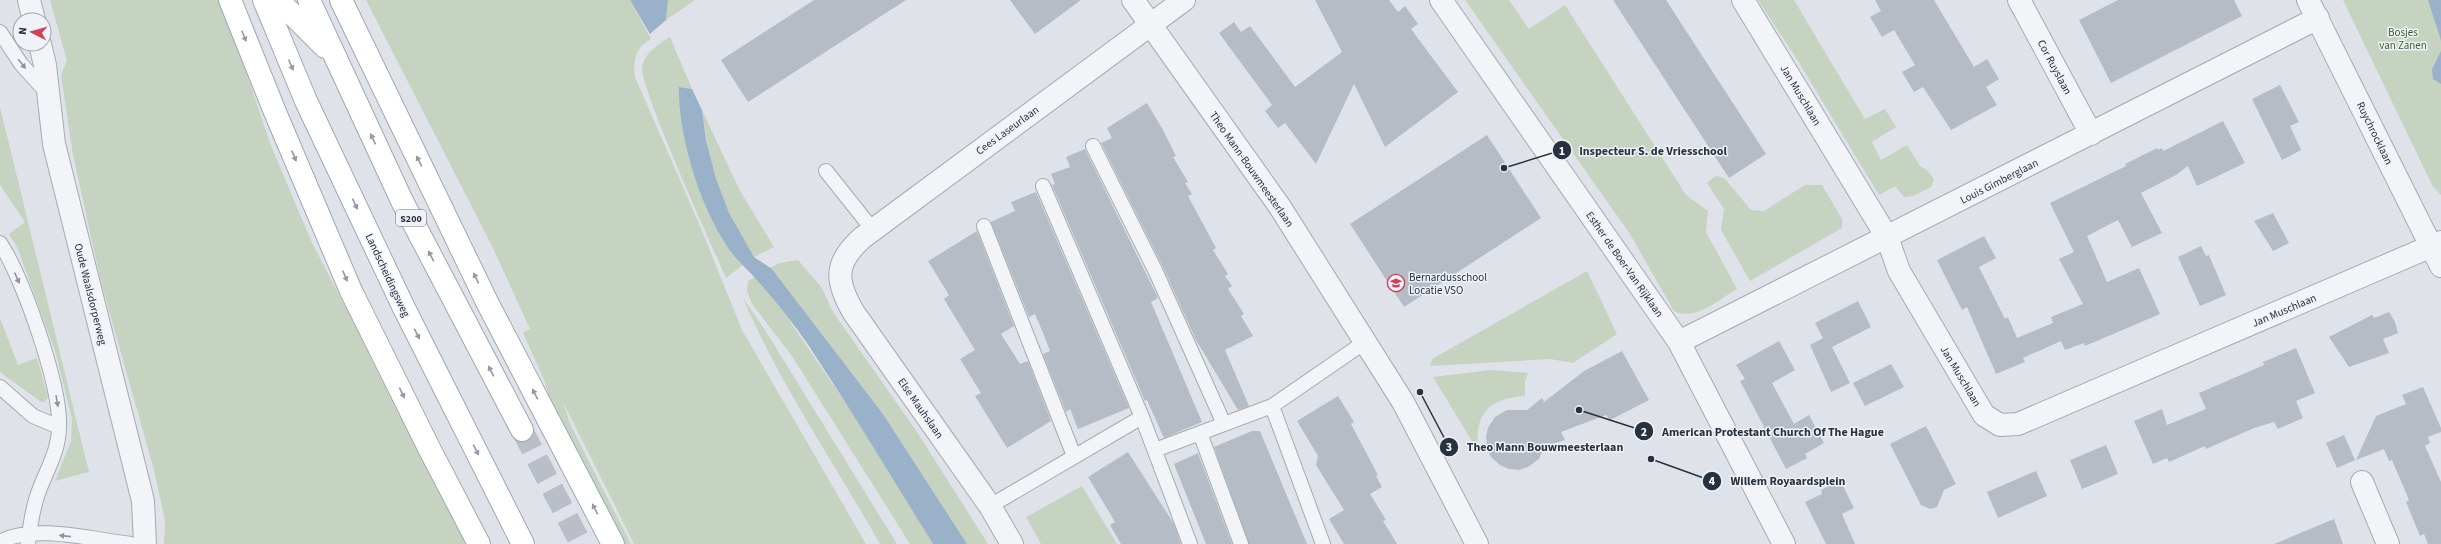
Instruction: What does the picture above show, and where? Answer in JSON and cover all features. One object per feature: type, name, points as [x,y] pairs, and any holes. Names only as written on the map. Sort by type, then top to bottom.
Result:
[{"type":"main road","points":[[230,0],[275,112],[351,291],[431,452],[479,544]]},
{"type":"main road","name":"Landscheidingsweg","points":[[264,0],[306,101],[402,306],[523,544]]},
{"type":"main road","name":"S200","points":[[278,0],[334,55]]},
{"type":"main road","name":"S200","points":[[309,0],[402,201],[522,430]]},
{"type":"main road","points":[[341,0],[488,304],[613,544]]},
{"type":"street","points":[[29,0],[32,12]]},
{"type":"street","name":"Theo Mann-Bouwmeesterlaan","points":[[1133,0],[1280,207],[1403,402],[1477,544]]},
{"type":"street","name":"Cees Laseurlaan","points":[[840,268],[847,251],[873,230],[1184,0]]},
{"type":"street","name":"Esther de Boer-Van Rijklaan","points":[[1441,0],[1679,342],[1784,544]]},
{"type":"street","name":"Jan Muschlaan","points":[[1743,0],[1887,237],[1899,271],[1971,394],[1984,415],[2000,425],[2018,424],[2438,252]]},
{"type":"street","name":"Cor Ruyslaan","points":[[2019,0],[2091,134]]},
{"type":"street","name":"Louis Gimberglaan","points":[[1679,342],[2091,134],[2313,9]]},
{"type":"street","name":"Ruychrocklaan","points":[[2313,9],[2438,252]]},
{"type":"street","name":"Oude Waalsdorperweg","points":[[42,52],[45,65],[54,144],[143,501],[145,544]]},
{"type":"street","name":"Else Mauhslaan","points":[[840,268],[842,294],[990,506],[1012,544]]},
{"type":"street","points":[[2362,482],[2388,544]]},
{"type":"lane","points":[[0,32],[21,64],[48,94]]},
{"type":"lane","points":[[1093,146],[1155,270],[1224,424]]},
{"type":"lane","points":[[826,170],[873,230]]},
{"type":"lane","points":[[1043,186],[1142,417],[1190,544]]},
{"type":"lane","points":[[984,226],[1074,456]]},
{"type":"lane","points":[[0,243],[32,312],[58,400],[59,427],[55,451],[40,489],[28,539]]},
{"type":"lane","points":[[1155,450],[1272,406],[1365,342]]},
{"type":"lane","points":[[0,387],[33,416],[59,427]]},
{"type":"lane","points":[[1272,406],[1323,544]]},
{"type":"lane","points":[[990,506],[1142,417]]},
{"type":"lane","points":[[1200,433],[1241,544]]},
{"type":"lane","points":[[0,542],[7,537],[28,539],[53,534],[131,544]]},
{"type":"green space","points":[[50,0],[222,0],[270,143],[312,243],[470,544],[164,544],[165,521],[154,470],[101,282],[73,155],[61,75],[67,61]]},
{"type":"green space","points":[[366,0],[630,0],[651,39],[638,50],[634,65],[635,77],[700,226],[742,330],[866,544],[634,544],[563,402],[571,426],[631,544],[618,544],[560,429],[544,380],[523,333],[530,329],[492,246]]},
{"type":"green space","points":[[668,0],[695,0],[666,20]]},
{"type":"green space","points":[[1465,0],[1509,0],[1529,29],[1565,5],[1686,195],[1708,211],[1706,232],[1737,289],[1698,312],[1682,314],[1674,311],[1630,234]]},
{"type":"green space","points":[[1758,0],[1794,0],[1865,119],[1885,109],[1896,127],[1872,142],[1881,160],[1907,145],[1920,166],[1927,170],[1934,179],[1931,187],[1913,196],[1904,197],[1895,186],[1879,195],[1798,61]]},
{"type":"green space","name":"Bosjes van Zanen","points":[[2343,0],[2441,0],[2441,195],[2433,187]]},
{"type":"green space","points":[[670,37],[692,89],[679,87],[736,258],[743,265],[726,278],[664,134],[644,80],[642,67],[646,57],[653,49]]},
{"type":"green space","points":[[0,107],[89,472],[55,481],[71,441],[72,419],[55,351],[17,247],[9,234],[25,222],[0,185]]},
{"type":"green space","points":[[702,110],[739,189],[774,247],[754,257],[723,202],[709,150]]},
{"type":"green space","points":[[1716,176],[1724,178],[1751,210],[1764,211],[1805,185],[1822,185],[1842,219],[1842,228],[1750,281],[1721,230],[1724,209],[1707,183]]},
{"type":"green space","points":[[798,260],[822,288],[833,312],[917,432],[988,544],[967,544],[883,414],[772,269],[791,323],[862,427],[933,544],[910,544],[792,356],[752,304],[747,291],[748,281],[779,263]]},
{"type":"green space","points":[[1587,271],[1617,334],[1573,363],[1550,359],[1430,366],[1432,359]]},
{"type":"green space","points":[[743,298],[765,330],[897,544],[880,544],[790,392]]},
{"type":"green space","points":[[0,318],[18,365],[37,358],[48,397],[45,402],[41,402],[0,372]]},
{"type":"green space","points":[[1490,370],[1528,373],[1525,381],[1525,396],[1503,400],[1488,408],[1479,423],[1478,445],[1475,446],[1433,377]]},
{"type":"green space","points":[[1082,486],[1117,544],[1041,544],[1026,517]]},
{"type":"water","points":[[630,0],[668,0],[666,20],[650,34]]},
{"type":"water","points":[[2428,0],[2441,0],[2441,41],[2440,37]]},
{"type":"water","points":[[2441,51],[2441,84],[2433,79],[2432,69]]},
{"type":"water","points":[[679,87],[692,89],[702,110],[706,140],[716,179],[729,213],[754,257],[772,269],[883,414],[967,544],[933,544],[809,346],[777,303],[754,276],[735,257],[723,240],[703,199],[688,153],[680,108]]},
{"type":"building","points":[[814,0],[906,0],[748,102],[721,60]]},
{"type":"building","points":[[1010,0],[1081,0],[1035,34]]},
{"type":"building","points":[[1315,0],[1389,0],[1398,12],[1405,6],[1418,24],[1411,29],[1458,92],[1385,147],[1354,84],[1316,164],[1285,123],[1278,128],[1265,111],[1272,105],[1219,33],[1234,22],[1241,32],[1250,26],[1295,87],[1342,52]]},
{"type":"building","points":[[1613,0],[1666,0],[1766,154],[1729,178]]},
{"type":"building","points":[[1875,0],[1934,0],[1974,67],[1987,59],[1999,79],[1986,87],[1997,105],[1951,130],[1923,87],[1914,92],[1902,72],[1915,65],[1894,30],[1882,37],[1870,17],[1881,11]]},
{"type":"building","points":[[2118,0],[2234,0],[2242,16],[2111,83],[2079,20]]},
{"type":"building","points":[[2280,85],[2299,122],[2290,126],[2301,150],[2282,160],[2252,99]]},
{"type":"building","points":[[1147,103],[1176,156],[1173,157],[1188,182],[1185,183],[1192,194],[1188,196],[1216,248],[1213,250],[1228,274],[1225,276],[1232,286],[1228,289],[1244,314],[1241,316],[1253,336],[1225,350],[1249,406],[1238,410],[1196,340],[1163,267],[1101,143],[1112,138],[1107,128]]},
{"type":"building","points":[[2223,121],[2245,163],[2197,186],[2188,166],[2176,175],[2141,193],[2162,233],[2132,247],[2118,220],[2087,236],[2107,282],[2139,268],[2160,314],[2085,346],[2084,343],[2065,350],[2061,341],[2023,358],[2025,362],[1996,374],[1967,307],[1962,310],[1937,260],[1984,236],[1996,258],[1979,267],[2005,319],[2008,317],[2017,338],[2053,323],[2051,317],[2083,304],[2059,259],[2074,252],[2050,203],[2126,166],[2125,164],[2157,148],[2158,150],[2162,148],[2163,151]]},
{"type":"building","points":[[1487,135],[1541,218],[1404,307],[1350,224]]},
{"type":"building","points":[[1085,149],[1158,298],[1151,302],[1202,422],[1164,438],[1147,400],[1145,401],[1052,185],[1055,184],[1051,174],[1070,167],[1066,157]]},
{"type":"building","points":[[1036,192],[1129,408],[1078,429],[1070,409],[1066,412],[1043,354],[1050,351],[1043,333],[1035,314],[1029,317],[991,222],[1015,211],[1011,202]]},
{"type":"building","points":[[2273,213],[2289,243],[2273,251],[2254,221]]},
{"type":"building","points":[[977,231],[1014,326],[1001,334],[1020,364],[1028,361],[1051,421],[1007,448],[975,396],[981,393],[960,359],[975,350],[944,299],[949,295],[928,261]]},
{"type":"building","points":[[2201,246],[2206,256],[2209,255],[2226,295],[2200,306],[2178,257]]},
{"type":"building","points":[[1858,301],[1871,327],[1832,347],[1850,383],[1831,392],[1810,345],[1823,338],[1815,323]]},
{"type":"building","points":[[2389,312],[2395,322],[2398,333],[2383,339],[2389,353],[2349,367],[2329,337],[2372,315],[2374,318]]},
{"type":"building","points":[[1779,341],[1795,370],[1772,383],[1794,424],[1809,415],[1824,443],[1805,454],[1807,458],[1786,469],[1740,381],[1745,379],[1736,365]]},
{"type":"building","points":[[2296,348],[2315,393],[2296,401],[2303,418],[2278,429],[2274,422],[2254,428],[2206,449],[2205,446],[2169,462],[2167,458],[2153,464],[2134,421],[2162,409],[2167,425],[2206,409],[2199,393],[2264,365],[2263,362]]},
{"type":"building","points":[[1622,351],[1649,400],[1610,420],[1606,415],[1561,432],[1565,440],[1544,447],[1539,459],[1528,467],[1519,470],[1509,469],[1500,465],[1491,457],[1487,448],[1486,436],[1488,428],[1495,417],[1507,410],[1527,410],[1542,398],[1544,402],[1584,371]]},
{"type":"building","points":[[1891,364],[1904,387],[1865,406],[1853,383]]},
{"type":"building","points":[[2423,387],[2441,428],[2441,432],[2428,437],[2430,443],[2425,446],[2441,482],[2441,544],[2428,544],[2424,534],[2420,536],[2406,502],[2409,500],[2392,460],[2389,461],[2384,449],[2356,460],[2376,416],[2406,404],[2402,395]]},
{"type":"building","points":[[1338,396],[1354,422],[1351,424],[1378,475],[1376,476],[1382,487],[1370,494],[1386,520],[1383,521],[1397,544],[1344,544],[1329,519],[1344,510],[1316,465],[1318,456],[1297,421]]},
{"type":"building","points":[[1926,426],[1956,484],[1944,490],[1937,507],[1930,509],[1921,505],[1890,444]]},
{"type":"building","points":[[1252,431],[1260,431],[1307,544],[1249,544],[1214,447]]},
{"type":"building","points":[[2344,435],[2355,460],[2337,468],[2326,443]]},
{"type":"building","points":[[2106,445],[2118,474],[2082,489],[2070,460]]},
{"type":"building","points":[[1128,452],[1174,524],[1181,544],[1121,544],[1110,525],[1115,522],[1088,477]]},
{"type":"building","points":[[1198,453],[1232,544],[1206,544],[1174,464]]},
{"type":"building","points":[[2036,471],[2047,496],[1998,518],[1987,492]]},
{"type":"building","points":[[1840,480],[1854,508],[1842,514],[1855,544],[1826,544],[1805,502],[1822,494],[1821,490]]},
{"type":"building","points":[[2334,519],[2343,544],[2274,544]]},
{"type":"tunnel","points":[[522,430],[581,544]]},
{"type":"place","name":"Inspecteur S. de Vriesschool","points":[[1504,168]]},
{"type":"place","name":"Bernardusschool Locatie VSO","points":[[1396,283]]},
{"type":"place","name":"Theo Mann Bouwmeesterlaan","points":[[1420,392]]},
{"type":"place","name":"American Protestant Church Of The Hague","points":[[1579,410]]},
{"type":"place","name":"Willem Royaardsplein","points":[[1651,459]]}]
